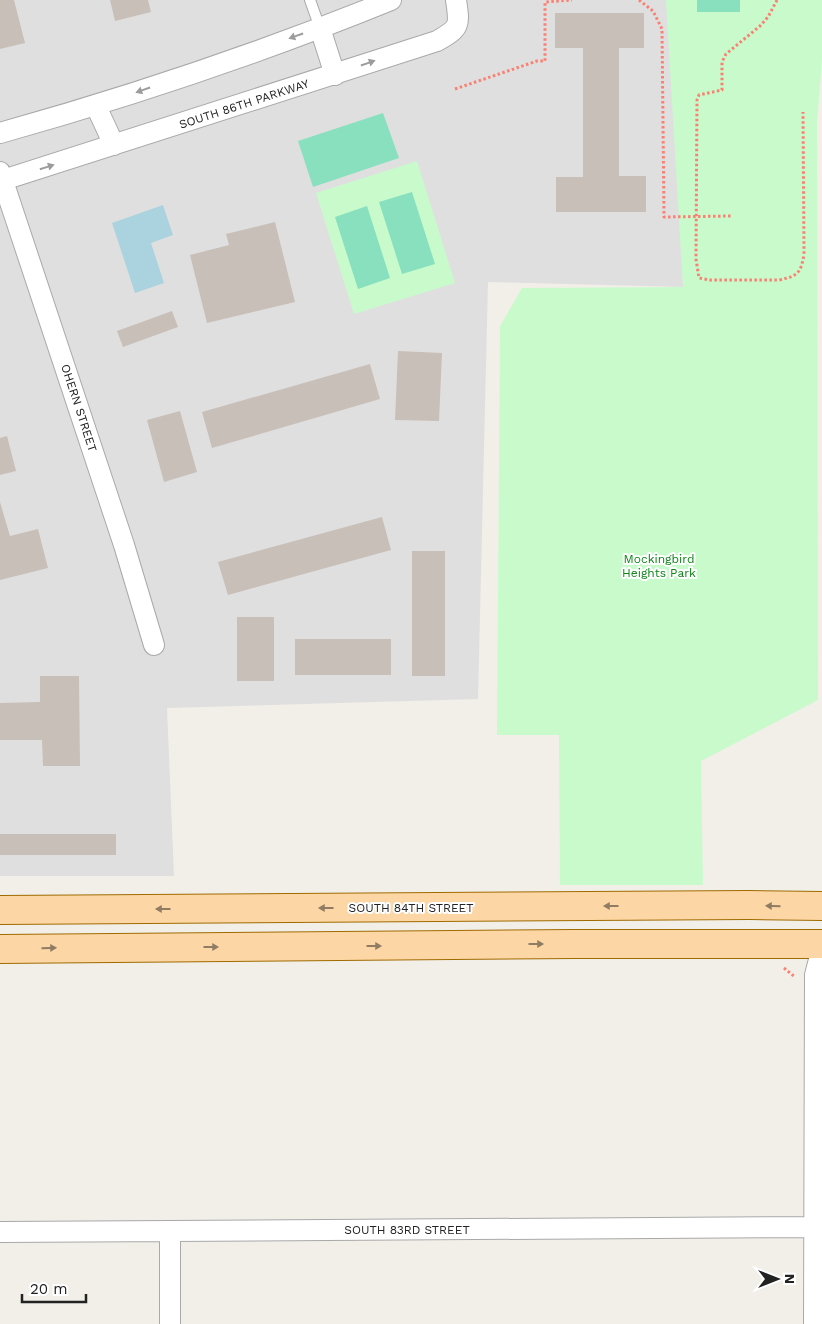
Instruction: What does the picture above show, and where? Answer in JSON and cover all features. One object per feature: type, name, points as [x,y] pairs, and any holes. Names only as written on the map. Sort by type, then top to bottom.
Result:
[{"type":"main road","name":"SOUTH 84TH STREET","points":[[0,910],[822,906]]},
{"type":"main road","points":[[0,949],[564,944],[822,944]]},
{"type":"street","points":[[0,133],[96,106],[320,28],[391,0]]},
{"type":"street","name":"SOUTH 86TH PARKWAY","points":[[1,178],[114,146],[437,41],[453,32],[459,20],[456,0]]},
{"type":"street","points":[[320,28],[335,74]]},
{"type":"street","points":[[96,106],[114,146]]},
{"type":"street","name":"OHERN STREET","points":[[1,178],[118,526],[154,645]]},
{"type":"street","points":[[814,1324],[815,975],[822,948]]},
{"type":"street","name":"SOUTH 83RD STREET","points":[[0,1232],[815,1227]]},
{"type":"street","points":[[170,1232],[170,1324]]},
{"type":"lane","points":[[310,0],[320,28]]},
{"type":"path","points":[[455,89],[537,61],[545,61],[545,2],[572,0]]},
{"type":"path","points":[[639,0],[653,11],[662,29],[664,218],[730,216]]},
{"type":"path","points":[[777,0],[768,17],[760,26],[726,54],[722,62],[722,90],[700,95],[697,100],[696,259],[699,278],[710,280],[779,280],[797,275],[800,271],[804,254],[803,112]]},
{"type":"shaded area","points":[[0,0],[671,0],[683,287],[488,282],[478,699],[167,708],[174,876],[0,876]]},
{"type":"green space","name":"Mockingbird Heights Park","points":[[666,0],[822,0],[822,60],[817,123],[818,700],[701,761],[703,885],[560,885],[559,735],[497,735],[500,326],[522,288],[683,287]]},
{"type":"green space","points":[[697,0],[740,0],[740,12],[697,12]]},
{"type":"green space","points":[[383,113],[399,158],[313,187],[298,141]]},
{"type":"green space","points":[[417,161],[455,283],[354,314],[316,193]]},
{"type":"green space","points":[[412,192],[435,264],[402,274],[379,202]]},
{"type":"green space","points":[[367,206],[390,278],[358,289],[335,217]]},
{"type":"water","points":[[163,205],[173,235],[151,243],[164,283],[135,293],[112,223]]},
{"type":"building","points":[[0,0],[14,0],[25,43],[0,49]]},
{"type":"building","points":[[110,0],[148,0],[151,12],[115,21]]},
{"type":"building","points":[[555,13],[644,13],[644,48],[619,48],[619,176],[646,176],[646,212],[556,212],[556,177],[583,177],[583,48],[555,48]]},
{"type":"building","points":[[275,222],[295,302],[207,323],[190,255],[229,245],[226,234]]},
{"type":"building","points":[[172,311],[178,327],[123,347],[117,331]]},
{"type":"building","points":[[398,351],[442,353],[439,421],[395,420]]},
{"type":"building","points":[[370,364],[380,399],[212,448],[202,412]]},
{"type":"building","points":[[180,411],[197,472],[164,482],[147,420]]},
{"type":"building","points":[[7,436],[16,471],[0,475],[0,438]]},
{"type":"building","points":[[0,502],[10,536],[38,529],[48,568],[0,580]]},
{"type":"building","points":[[382,517],[391,550],[228,595],[218,562]]},
{"type":"building","points":[[412,551],[445,551],[445,676],[412,676]]},
{"type":"building","points":[[237,617],[274,617],[274,681],[237,681]]},
{"type":"building","points":[[295,639],[391,639],[391,675],[295,675]]},
{"type":"building","points":[[40,676],[79,676],[80,766],[43,766],[42,740],[0,740],[0,703],[40,702]]},
{"type":"building","points":[[0,834],[116,834],[116,855],[0,855]]}]
